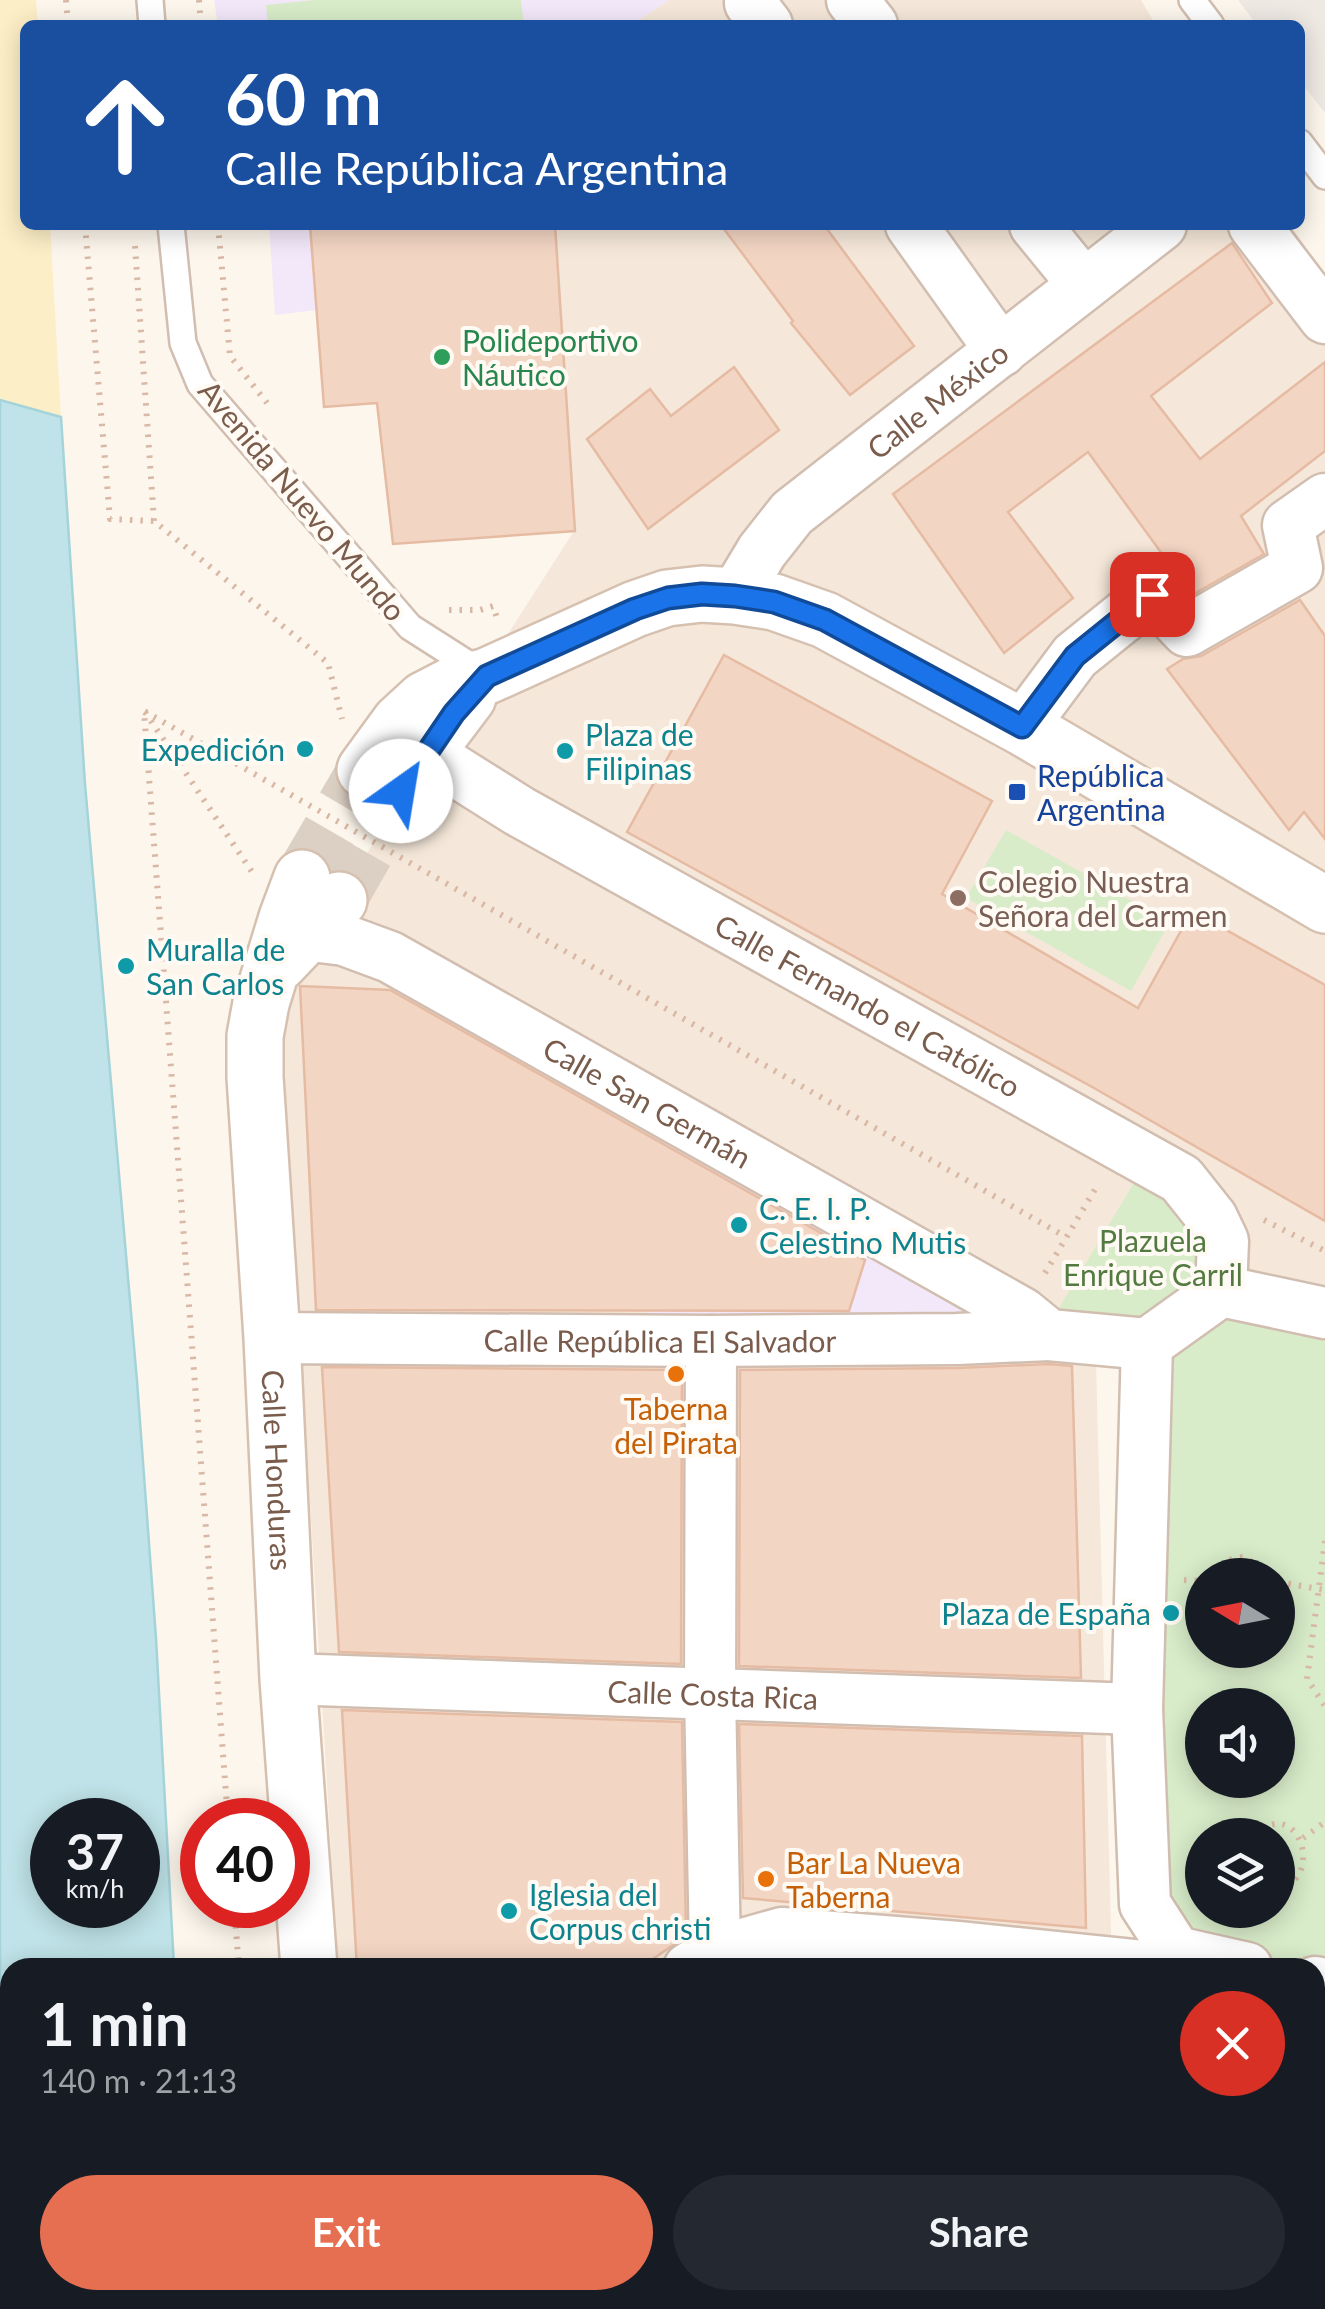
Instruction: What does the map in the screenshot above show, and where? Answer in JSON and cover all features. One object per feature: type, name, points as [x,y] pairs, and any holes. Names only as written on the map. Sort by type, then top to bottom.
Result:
[{"type":"street","points":[[754,0],[750,2],[763,20]]},
{"type":"street","points":[[852,0],[868,20]]},
{"type":"street","points":[[915,230],[1001,350]]},
{"type":"street","points":[[1039,230],[1084,285]]},
{"type":"street","name":"Calle México","points":[[735,596],[762,551],[792,513],[1155,230]]},
{"type":"street","points":[[1258,230],[1325,318]]},
{"type":"street","points":[[1022,727],[1075,656],[1152,594],[1187,631],[1297,568],[1288,525],[1325,499]]},
{"type":"street","points":[[370,764],[400,722],[424,700],[454,686],[668,598],[735,596],[774,602],[825,620],[1022,727],[1325,905]]},
{"type":"street","name":"Calle Fernando el Católico","points":[[449,767],[519,810],[1181,1179],[1212,1218],[1223,1241],[1221,1291]]},
{"type":"street","name":"Calle San Germán","points":[[293,912],[344,940],[390,957],[1005,1303],[1049,1335]]},
{"type":"street","name":"Calle Honduras","points":[[293,912],[260,1002],[255,1076],[288,1679],[308,1958]]},
{"type":"street","points":[[1049,1335],[1147,1344],[1221,1291],[1325,1313]]},
{"type":"street","name":"Calle República El Salvador","points":[[272,1338],[710,1341],[1049,1335]]},
{"type":"street","points":[[702,1958],[710,1692],[710,1341]]},
{"type":"street","points":[[1143,1954],[1145,1904],[1136,1709],[1147,1344]]},
{"type":"street","name":"Calle Costa Rica","points":[[288,1679],[1136,1709]]},
{"type":"street","points":[[708,1958],[782,1932],[1143,1954],[1176,1952],[1203,1958]]},
{"type":"lane","points":[[1192,0],[1207,20]]},
{"type":"lane","points":[[1305,150],[1325,176]]},
{"type":"lane","name":"Avenida Nuevo Mundo","points":[[172,230],[183,343],[200,384],[410,627],[500,670]]},
{"type":"path","points":[[85,230],[110,519],[154,521],[328,663],[370,764]]},
{"type":"path","points":[[218,230],[230,356],[277,416]]},
{"type":"path","points":[[134,245],[154,521]]},
{"type":"path","points":[[433,603],[464,612],[493,606],[500,670]]},
{"type":"path","points":[[144,711],[293,912]]},
{"type":"path","points":[[144,711],[1066,1237]]},
{"type":"path","points":[[144,711],[226,1798]]},
{"type":"path","points":[[1040,1281],[1102,1178]]},
{"type":"path","points":[[1325,1540],[1307,1680],[1325,1706]]},
{"type":"path","points":[[1295,1585],[1321,1590]]},
{"type":"path","points":[[1304,1838],[1325,1822]]},
{"type":"path","points":[[1295,1830],[1304,1838],[1309,1854],[1304,1874],[1295,1882]]},
{"type":"path","points":[[236,1928],[238,1958]]},
{"type":"shaded area","points":[[214,0],[669,0],[639,20],[217,20]]},
{"type":"shaded area","points":[[669,0],[1141,0],[1153,20],[639,20]]},
{"type":"shaded area","points":[[1238,0],[1325,0],[1325,113],[1305,87],[1305,20],[1253,20]]},
{"type":"shaded area","points":[[269,230],[310,230],[317,310],[275,315]]},
{"type":"shaded area","points":[[555,230],[1294,230],[1325,273],[1325,1359],[1096,1364],[1112,1958],[337,1958],[279,990],[574,531]]},
{"type":"shaded area","name":"C. E. I. P. Celestino Mutis","points":[[658,1122],[964,1302],[960,1323],[648,1323],[646,1143]]},
{"type":"green space","points":[[314,0],[521,0],[523,20],[268,20],[266,5]]},
{"type":"green space","points":[[1006,830],[1170,922],[1131,991],[966,898]]},
{"type":"green space","name":"Plazuela Enrique Carril","points":[[1135,1181],[1210,1228],[1213,1273],[1147,1330],[1059,1308]]},
{"type":"green space","name":"Plaza de España","points":[[1221,1291],[1325,1308],[1325,1958],[1202,1958],[1176,1952],[1137,1709],[1147,1344]]},
{"type":"sand","points":[[0,0],[36,0],[38,20],[20,20],[20,230],[50,230],[61,417],[0,400]]},
{"type":"water","points":[[0,400],[61,417],[85,784],[137,1381],[174,1958],[0,1958]]},
{"type":"building","name":"Polideportivo Náutico","points":[[310,230],[555,230],[575,531],[393,544],[377,403],[324,407]]},
{"type":"building","points":[[725,230],[828,230],[914,346],[850,395]]},
{"type":"building","points":[[1232,243],[1272,303],[1151,396],[1200,459],[1325,362],[1325,451],[1241,516],[1264,554],[1192,595],[1088,452],[1008,512],[1073,598],[1004,653],[893,494]]},
{"type":"building","points":[[734,367],[779,430],[648,529],[587,439],[650,389],[671,416]]},
{"type":"building","points":[[1300,600],[1325,636],[1325,839],[1304,812],[1289,830],[1167,669],[1183,659],[1201,656]]},
{"type":"building","points":[[724,655],[992,801],[942,894],[1138,1008],[1192,911],[1325,985],[1325,1221],[1094,1088],[627,832]]},
{"type":"building","points":[[300,986],[390,990],[851,1250],[865,1260],[849,1311],[316,1310]]},
{"type":"building","points":[[1072,1366],[1081,1678],[739,1666],[740,1370]]},
{"type":"building","points":[[322,1367],[682,1370],[681,1664],[339,1652]]},
{"type":"building","points":[[342,1710],[682,1722],[686,1936],[654,1958],[356,1958]]},
{"type":"building","points":[[739,1724],[1082,1736],[1086,1928],[743,1898]]},
{"type":"tunnel","points":[[302,878],[365,770]]},
{"type":"tunnel","points":[[339,900],[401,791]]},
{"type":"place","name":"Polideportivo Náutico","points":[[442,357]]},
{"type":"place","name":"Expedición","points":[[305,749]]},
{"type":"place","name":"Plaza de Filipinas","points":[[565,751]]},
{"type":"place","name":"República Argentina","points":[[1017,792]]},
{"type":"place","name":"Colegio Nuestra Señora del Carmen","points":[[958,898]]},
{"type":"place","name":"Muralla de San Carlos","points":[[126,966]]},
{"type":"place","name":"C. E. I. P. Celestino Mutis","points":[[739,1225]]},
{"type":"place","name":"Taberna del Pirata","points":[[676,1374]]},
{"type":"place","name":"Plaza de España","points":[[1171,1613]]},
{"type":"place","name":"Bar La Nueva Taberna","points":[[766,1879]]},
{"type":"place","name":"Iglesia del Corpus christi","points":[[509,1911]]},
{"type":"route","points":[[401,791],[454,713],[487,676],[668,598],[735,596],[774,602],[825,620],[1022,727],[1075,656],[1152,594]]}]
